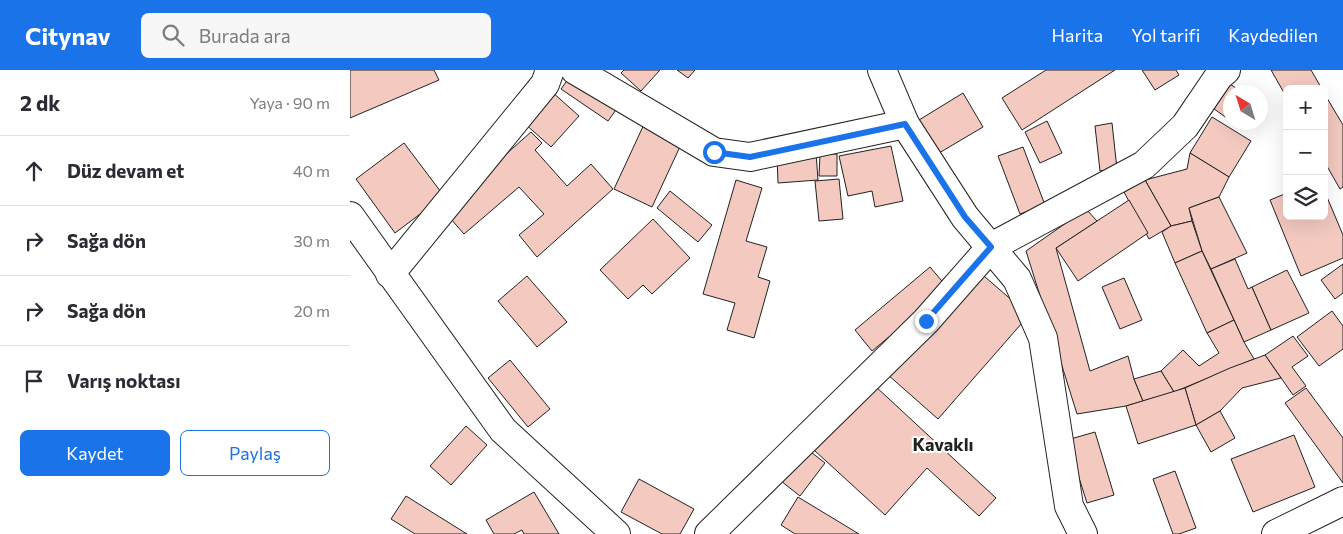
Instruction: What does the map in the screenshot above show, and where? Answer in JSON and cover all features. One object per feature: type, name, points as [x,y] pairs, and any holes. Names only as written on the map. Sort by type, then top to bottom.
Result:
[{"type":"street","points":[[390,274],[545,84],[550,70]]},
{"type":"street","points":[[574,70],[714,152],[750,157],[905,124]]},
{"type":"street","points":[[882,70],[905,124],[965,217],[1017,279],[1043,338],[1069,506],[1083,534]]},
{"type":"street","points":[[709,534],[926,321],[991,247],[1144,165],[1185,126],[1219,76],[1226,70]]},
{"type":"street","points":[[350,216],[503,430],[616,534]]},
{"type":"street","points":[[1276,534],[1343,500]]},
{"type":"building","points":[[350,70],[434,70],[439,80],[350,118]]},
{"type":"building","points":[[624,70],[660,70],[641,91],[621,73]]},
{"type":"building","points":[[677,70],[695,70],[688,78]]},
{"type":"building","points":[[1046,70],[1115,70],[1022,130],[1002,98]]},
{"type":"building","points":[[1142,70],[1176,70],[1179,75],[1155,90]]},
{"type":"building","points":[[1271,70],[1311,70],[1320,85],[1283,85],[1283,91]]},
{"type":"building","points":[[571,75],[618,107],[608,121],[561,89]]},
{"type":"building","points":[[1223,88],[1223,115],[1210,106]]},
{"type":"building","points":[[551,91],[579,116],[551,147],[523,122]]},
{"type":"building","points":[[963,93],[983,127],[939,153],[919,120]]},
{"type":"building","points":[[1328,100],[1343,125],[1343,187],[1340,189],[1328,168]]},
{"type":"building","points":[[1212,117],[1223,124],[1223,130],[1233,130],[1251,141],[1229,177],[1190,153]]},
{"type":"building","points":[[646,120],[684,138],[652,207],[614,189]]},
{"type":"building","points":[[1047,121],[1062,153],[1040,163],[1025,132]]},
{"type":"building","points":[[1112,123],[1117,169],[1100,171],[1095,126]]},
{"type":"building","points":[[531,132],[542,143],[535,150],[567,186],[591,164],[613,189],[537,257],[519,235],[544,214],[519,187],[464,234],[443,210]]},
{"type":"building","points":[[404,143],[444,196],[395,233],[356,179]]},
{"type":"building","points":[[891,146],[903,201],[875,207],[872,191],[848,196],[839,156]]},
{"type":"building","points":[[1023,147],[1045,205],[1020,214],[998,156]]},
{"type":"building","points":[[816,153],[818,180],[778,183],[777,156]]},
{"type":"building","points":[[1190,153],[1229,177],[1219,197],[1189,208],[1192,221],[1171,226],[1145,180],[1187,169]]},
{"type":"building","points":[[820,154],[837,154],[837,176],[819,176]]},
{"type":"building","points":[[839,179],[843,219],[819,221],[815,181]]},
{"type":"building","points":[[736,180],[762,188],[746,241],[767,247],[758,277],[770,281],[754,338],[727,330],[735,303],[703,294]]},
{"type":"building","points":[[1145,180],[1171,226],[1149,239],[1124,192]]},
{"type":"building","points":[[670,191],[712,225],[698,242],[657,208]]},
{"type":"building","points":[[1283,195],[1283,220],[1328,220],[1328,199],[1343,235],[1343,258],[1301,276],[1270,200]]},
{"type":"building","points":[[1219,197],[1247,253],[1211,269],[1202,251],[1189,208]]},
{"type":"building","points":[[1129,200],[1148,233],[1078,281],[1056,248]]},
{"type":"building","points":[[1086,209],[1097,221],[1056,248],[1090,371],[1128,356],[1134,379],[1143,401],[1126,406],[1077,414],[1026,251]]},
{"type":"building","points":[[653,219],[690,258],[652,294],[643,285],[628,299],[600,270]]},
{"type":"building","points":[[1192,221],[1202,251],[1175,263],[1162,232],[1171,226]]},
{"type":"building","points":[[1202,251],[1234,320],[1207,333],[1175,263]]},
{"type":"building","points":[[1235,259],[1248,289],[1252,287],[1271,330],[1244,342],[1211,269]]},
{"type":"building","points":[[1343,264],[1343,293],[1335,299],[1321,280]]},
{"type":"building","points":[[930,267],[948,288],[872,351],[855,330]]},
{"type":"building","points":[[977,270],[1029,315],[938,419],[887,374]]},
{"type":"building","points":[[1287,270],[1309,313],[1271,330],[1252,287]]},
{"type":"building","points":[[527,276],[567,322],[537,347],[498,301]]},
{"type":"building","points":[[1124,278],[1142,320],[1120,329],[1102,287]]},
{"type":"building","points":[[1332,311],[1343,326],[1343,349],[1319,366],[1297,337]]},
{"type":"building","points":[[1234,320],[1254,359],[1174,392],[1161,371],[1183,350],[1199,366],[1219,353],[1207,333]]},
{"type":"building","points":[[1293,336],[1308,356],[1292,367],[1306,386],[1293,395],[1265,355]]},
{"type":"building","points":[[1265,355],[1281,378],[1242,388],[1220,411],[1196,425],[1185,388]]},
{"type":"building","points":[[510,360],[550,409],[528,427],[488,378]]},
{"type":"building","points":[[1161,371],[1174,392],[1143,401],[1134,379]]},
{"type":"building","points":[[874,385],[996,498],[979,516],[927,468],[885,515],[814,450]]},
{"type":"building","points":[[1185,388],[1196,425],[1138,444],[1126,406]]},
{"type":"building","points":[[1306,388],[1343,438],[1343,483],[1285,403]]},
{"type":"building","points":[[1220,411],[1235,438],[1211,452],[1196,425]]},
{"type":"building","points":[[466,426],[487,445],[451,485],[430,466]]},
{"type":"building","points":[[1095,432],[1114,495],[1087,503],[1067,440]]},
{"type":"building","points":[[1294,435],[1315,487],[1253,512],[1231,459]]},
{"type":"building","points":[[807,449],[825,463],[800,496],[781,481]]},
{"type":"building","points":[[1175,471],[1196,528],[1179,534],[1173,534],[1153,479]]},
{"type":"building","points":[[639,479],[694,509],[680,534],[662,534],[621,512]]},
{"type":"building","points":[[534,492],[559,534],[524,534],[522,530],[514,534],[494,534],[486,520]]},
{"type":"building","points":[[406,496],[467,534],[415,534],[391,519]]},
{"type":"building","points":[[798,497],[859,534],[795,534],[781,525]]},
{"type":"district","name":"Kavaklı","points":[[943,444]]},
{"type":"route","points":[[714,152],[750,157],[905,124],[965,217],[991,247],[926,321]]}]
